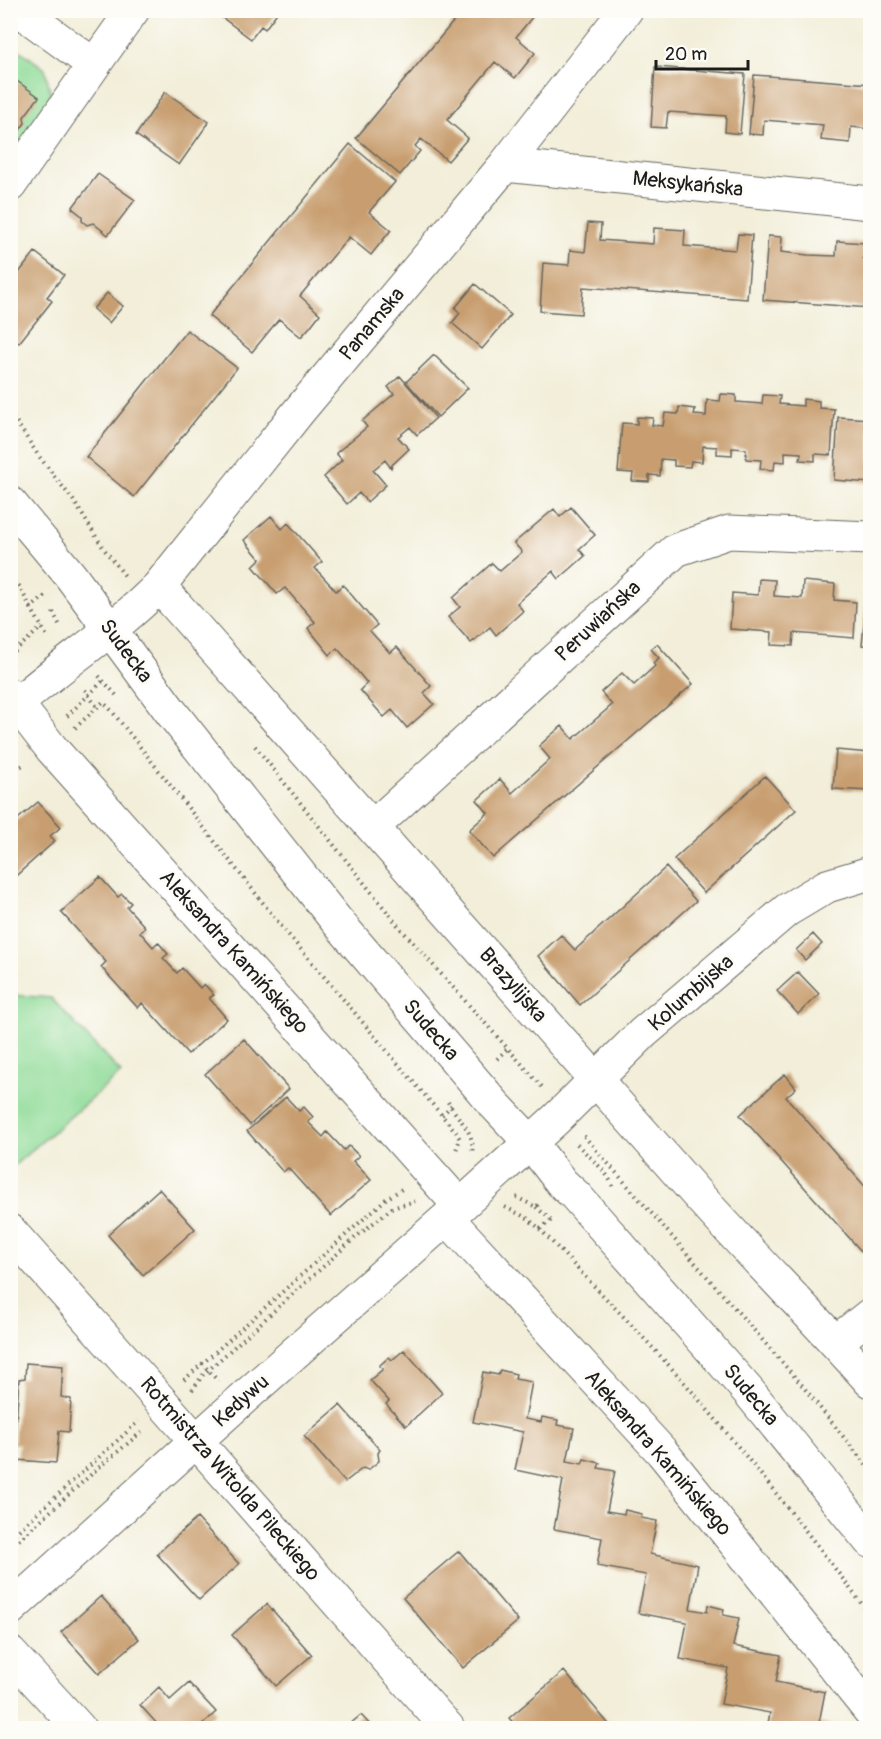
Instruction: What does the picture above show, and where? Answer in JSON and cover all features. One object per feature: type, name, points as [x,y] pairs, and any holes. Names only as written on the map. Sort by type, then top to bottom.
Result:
[{"type":"street","points":[[19,10],[94,65]]},
{"type":"street","points":[[10,185],[134,10]]},
{"type":"street","name":"Panamska","points":[[13,703],[133,612],[159,586],[299,411],[505,165],[626,10]]},
{"type":"street","name":"Meksykańska","points":[[505,165],[870,203]]},
{"type":"street","name":"Sudecka","points":[[10,503],[70,575],[171,712],[336,920],[494,1104],[531,1143],[562,1182],[749,1392],[870,1541]]},
{"type":"street","name":"Peruwiańska","points":[[374,826],[676,550],[729,532],[870,538]]},
{"type":"street","name":"Brazylijska","points":[[159,586],[374,826],[722,1222],[836,1342],[870,1382]]},
{"type":"street","name":"Aleksandra Kamińskiego","points":[[13,703],[445,1196],[662,1452],[870,1712]]},
{"type":"street","name":"Kolumbijska","points":[[531,1143],[644,1033],[786,910],[827,886],[870,873]]},
{"type":"street","points":[[445,1196],[531,1143]]},
{"type":"street","name":"Kedywu","points":[[10,1609],[196,1442],[445,1196]]},
{"type":"street","name":"Rotmistrza Witolda Pileckiego","points":[[10,1231],[448,1728]]},
{"type":"street","points":[[836,1342],[870,1315]]},
{"type":"street","points":[[10,1653],[79,1728]]},
{"type":"path","points":[[10,577],[19,586],[31,608]]},
{"type":"path","points":[[10,655],[42,627]]},
{"type":"path","points":[[103,702],[160,770],[286,932],[456,1132],[460,1139],[445,1196]]},
{"type":"path","points":[[495,1061],[501,1068]]},
{"type":"path","points":[[555,1120],[602,1169],[611,1180],[614,1191]]},
{"type":"path","points":[[609,1164],[801,1384],[870,1470]]},
{"type":"path","points":[[10,1548],[141,1431],[156,1428],[167,1407],[186,1400],[203,1375],[356,1237],[392,1208],[427,1196],[445,1196]]},
{"type":"path","points":[[10,1538],[167,1407],[386,1199],[445,1196]]},
{"type":"path","points":[[540,1229],[694,1394],[782,1500],[870,1616]]},
{"type":"green space","points":[[11,44],[45,69],[55,111],[11,171]]},
{"type":"green space","points":[[11,995],[51,998],[121,1073],[11,1168]]},
{"type":"building","points":[[212,10],[279,10],[265,29],[261,26],[251,39]]},
{"type":"building","points":[[463,10],[538,10],[516,37],[535,53],[515,78],[495,62],[447,120],[468,138],[448,161],[421,139],[415,146],[420,151],[400,175],[356,138]]},
{"type":"building","points":[[655,67],[745,74],[740,134],[725,132],[726,116],[668,112],[666,128],[651,127]]},
{"type":"building","points":[[754,75],[870,84],[870,129],[851,127],[850,143],[821,140],[823,125],[764,120],[763,135],[749,134]]},
{"type":"building","points":[[10,76],[39,97],[24,117],[25,123],[20,130],[13,131],[10,135]]},
{"type":"building","points":[[165,92],[209,122],[179,165],[136,135]]},
{"type":"building","points":[[350,144],[395,182],[369,212],[391,230],[371,255],[349,237],[300,296],[320,314],[310,327],[301,337],[279,319],[252,352],[209,316]]},
{"type":"building","points":[[98,174],[135,200],[108,235],[93,223],[87,225],[82,221],[82,216],[72,208]]},
{"type":"building","points":[[588,223],[601,224],[600,240],[653,244],[654,228],[685,230],[684,246],[736,250],[738,234],[752,235],[747,299],[583,287],[581,314],[540,311],[543,263],[569,265],[570,250],[585,252]]},
{"type":"building","points":[[768,236],[782,237],[781,252],[808,255],[836,256],[837,241],[865,243],[863,258],[870,259],[870,308],[763,300]]},
{"type":"building","points":[[35,252],[64,275],[47,297],[52,301],[19,343],[10,336],[10,271],[12,269],[18,274]]},
{"type":"building","points":[[475,284],[511,315],[482,349],[452,323],[460,313],[455,308]]},
{"type":"building","points":[[107,293],[123,306],[109,323],[93,309]]},
{"type":"building","points":[[187,330],[237,368],[134,497],[86,457]]},
{"type":"building","points":[[434,355],[468,388],[438,417],[406,382]]},
{"type":"building","points":[[400,376],[436,418],[417,435],[410,427],[398,437],[409,449],[391,468],[385,460],[373,470],[386,485],[367,502],[359,493],[347,504],[324,477],[342,460],[336,453],[367,427],[362,421],[394,394],[388,387]]},
{"type":"building","points":[[721,394],[736,395],[736,402],[762,404],[763,395],[780,396],[779,404],[803,406],[803,399],[819,401],[819,408],[834,409],[831,455],[815,454],[815,461],[800,460],[801,453],[785,452],[785,462],[775,461],[774,470],[760,469],[761,460],[746,459],[746,449],[732,448],[732,455],[717,454],[717,447],[703,446],[702,462],[691,461],[690,467],[674,466],[674,460],[661,459],[660,476],[649,475],[649,482],[632,481],[633,473],[618,472],[622,423],[637,424],[637,417],[653,418],[652,425],[663,426],[665,413],[678,414],[679,407],[695,409],[694,415],[706,416],[707,400],[720,401]]},
{"type":"building","points":[[838,417],[870,419],[870,483],[834,480]]},
{"type":"building","points":[[571,507],[595,535],[579,549],[585,556],[559,579],[553,571],[517,603],[523,611],[496,635],[490,627],[471,643],[448,617],[460,607],[453,598],[492,563],[500,571],[522,552],[514,543],[554,509],[560,517]]},
{"type":"building","points":[[271,516],[282,529],[288,523],[322,562],[315,568],[336,591],[343,585],[377,625],[370,631],[390,653],[397,647],[431,686],[424,693],[434,704],[407,728],[392,710],[384,717],[360,690],[367,683],[353,666],[337,648],[330,655],[308,628],[315,622],[285,588],[277,594],[253,566],[260,559],[244,540]]},
{"type":"building","points":[[759,579],[775,580],[774,596],[802,598],[803,581],[835,584],[834,600],[856,602],[854,638],[794,633],[793,646],[771,645],[772,632],[730,629],[732,593],[758,595]]},
{"type":"building","points":[[866,602],[870,602],[870,646],[862,645]]},
{"type":"building","points":[[657,644],[693,684],[493,858],[469,830],[488,813],[477,800],[500,779],[512,793],[550,759],[539,746],[550,736],[562,726],[573,739],[612,705],[601,692],[622,673],[634,685],[655,666],[653,663],[659,658],[651,649]]},
{"type":"building","points":[[836,750],[870,753],[870,791],[833,789]]},
{"type":"building","points":[[765,776],[796,810],[704,893],[674,859]]},
{"type":"building","points":[[38,802],[61,827],[50,836],[55,841],[10,881],[10,820],[13,823]]},
{"type":"building","points":[[666,867],[696,901],[580,1005],[538,956],[561,935],[575,950]]},
{"type":"building","points":[[100,877],[118,897],[122,894],[131,903],[127,907],[145,927],[140,932],[153,947],[158,942],[168,954],[163,958],[177,973],[182,968],[200,988],[204,984],[214,995],[209,998],[227,1019],[188,1054],[142,1003],[138,1008],[101,967],[106,962],[61,912]]},
{"type":"building","points":[[813,934],[822,944],[805,960],[796,950]]},
{"type":"building","points":[[798,972],[819,994],[798,1014],[777,991]]},
{"type":"building","points":[[244,1039],[289,1089],[250,1125],[205,1074]]},
{"type":"building","points":[[785,1074],[796,1088],[786,1097],[870,1192],[870,1243],[861,1251],[740,1115]]},
{"type":"building","points":[[286,1097],[299,1111],[304,1107],[313,1117],[308,1122],[323,1137],[327,1132],[344,1150],[349,1146],[359,1156],[353,1161],[371,1180],[331,1216],[288,1168],[283,1172],[247,1131]]},
{"type":"building","points":[[159,1189],[195,1229],[143,1275],[108,1235]]},
{"type":"building","points":[[404,1350],[442,1393],[406,1426],[386,1404],[389,1401],[370,1380],[383,1369],[379,1366],[389,1357],[392,1360]]},
{"type":"building","points":[[26,1363],[63,1366],[61,1397],[71,1399],[69,1432],[59,1431],[56,1463],[17,1460],[19,1444],[14,1444],[19,1379],[25,1378]]},
{"type":"building","points":[[500,1370],[516,1374],[515,1379],[532,1382],[525,1419],[541,1422],[542,1417],[558,1420],[557,1425],[574,1428],[567,1461],[582,1464],[584,1459],[600,1463],[598,1468],[615,1471],[607,1511],[624,1514],[625,1510],[642,1514],[641,1518],[657,1521],[650,1554],[698,1565],[690,1609],[707,1612],[708,1605],[724,1609],[723,1615],[739,1618],[733,1646],[781,1655],[776,1682],[825,1692],[819,1723],[844,1728],[767,1728],[770,1713],[721,1704],[728,1668],[680,1659],[687,1622],[638,1613],[646,1575],[597,1566],[602,1538],[554,1529],[563,1480],[515,1470],[523,1432],[473,1422],[483,1372],[498,1375]]},
{"type":"building","points":[[340,1405],[380,1450],[379,1461],[368,1470],[363,1468],[345,1482],[304,1436]]},
{"type":"building","points":[[197,1518],[239,1564],[199,1600],[157,1554]]},
{"type":"building","points":[[459,1551],[518,1621],[463,1668],[403,1598]]},
{"type":"building","points":[[101,1596],[139,1639],[99,1674],[61,1632]]},
{"type":"building","points":[[267,1604],[312,1655],[276,1686],[232,1635]]},
{"type":"building","points":[[564,1671],[612,1728],[518,1728],[509,1718]]},
{"type":"building","points":[[189,1683],[216,1712],[201,1728],[156,1728],[159,1726],[140,1705],[159,1687],[170,1700]]},
{"type":"building","points":[[361,1715],[373,1728],[345,1728]]}]
